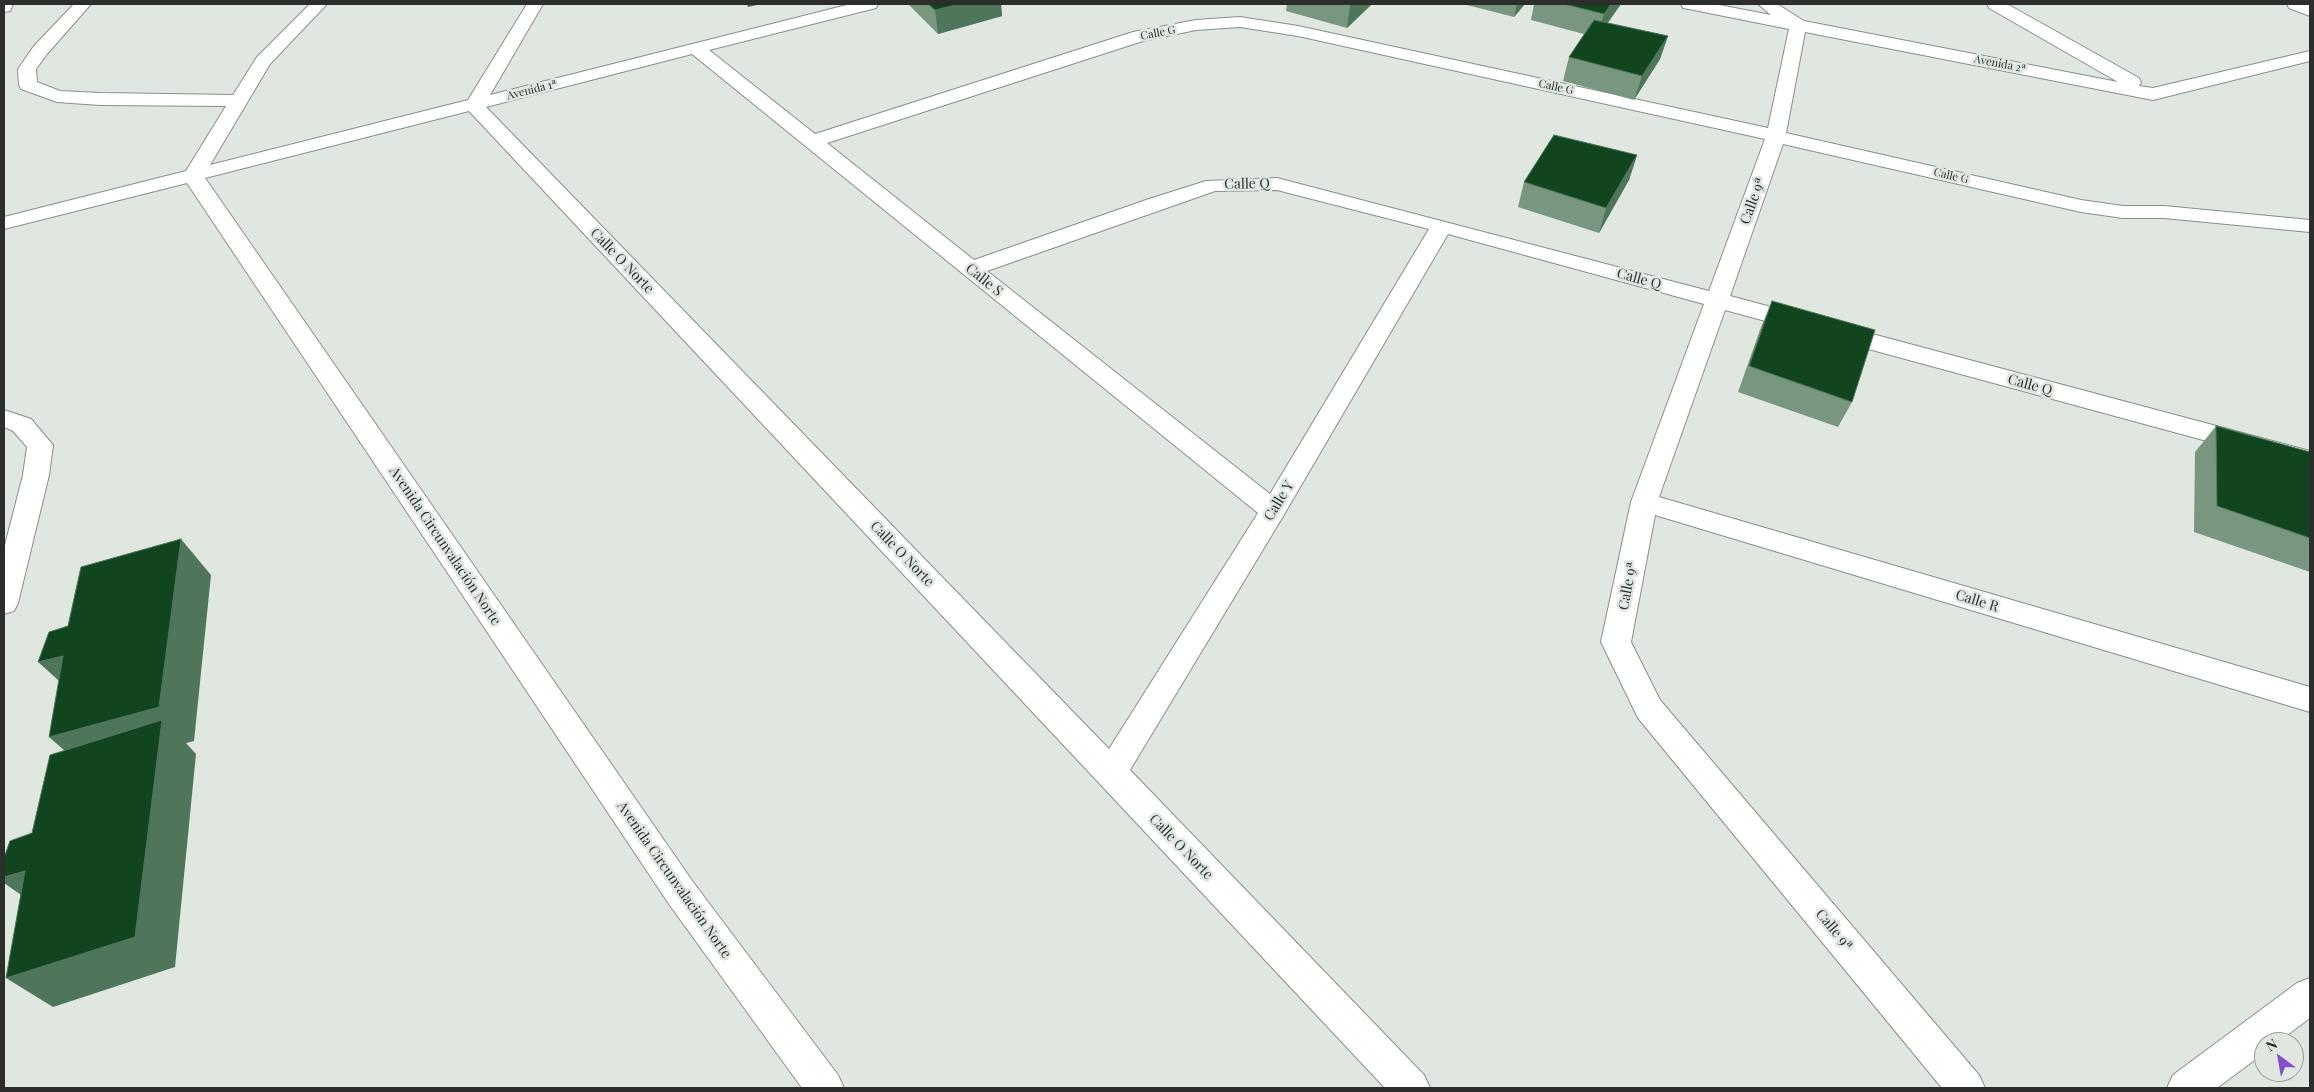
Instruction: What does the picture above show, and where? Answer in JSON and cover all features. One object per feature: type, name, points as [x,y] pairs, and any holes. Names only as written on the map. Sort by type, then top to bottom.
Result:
[{"type":"street","points":[[4,8],[5,4]]},
{"type":"street","points":[[83,4],[40,50],[27,69],[28,85],[57,96],[66,97],[239,101]]},
{"type":"street","points":[[193,176],[263,61],[319,4]]},
{"type":"street","points":[[474,105],[535,4]]},
{"type":"street","name":"Avenida 1ª","points":[[4,223],[870,4]]},
{"type":"street","name":"Avenida 2ª","points":[[1689,4],[2153,94],[2310,56]]},
{"type":"street","points":[[1766,4],[1798,25]]},
{"type":"street","points":[[1995,4],[2153,94]]},
{"type":"street","points":[[2295,4],[2310,11]]},
{"type":"street","name":"Calle G","points":[[811,142],[1139,36],[1196,25],[1240,22],[1298,30],[2081,206],[2123,212],[2164,212],[2310,226]]},
{"type":"street","name":"Calle 9ª","points":[[1798,25],[1776,136],[1644,502],[1616,642],[1649,709],[1966,1088]]},
{"type":"street","name":"Calle S","points":[[695,48],[1273,511]]},
{"type":"street","name":"Calle O Norte","points":[[474,105],[1411,1088]]},
{"type":"street","name":"Avenida Circunvalación Norte","points":[[193,176],[681,893],[825,1088]]},
{"type":"street","name":"Calle Q","points":[[970,268],[1213,185],[1276,184],[1442,226],[2310,460]]},
{"type":"street","name":"Calle Y","points":[[1111,773],[1273,511],[1442,226]]},
{"type":"street","points":[[4,418],[22,425],[40,446],[36,475],[4,603]]},
{"type":"street","name":"Calle R","points":[[1644,502],[2310,700]]},
{"type":"street","points":[[2186,1088],[2310,996]]},
{"type":"building","points":[[928,4],[960,4],[935,10]]},
{"type":"building","points":[[1564,4],[1611,4],[1604,14]]},
{"type":"building","points":[[1594,20],[1668,36],[1642,76],[1569,57]]},
{"type":"building","points":[[1554,135],[1637,155],[1606,208],[1524,182]]},
{"type":"building","points":[[1772,301],[1875,330],[1852,402],[1749,366]]},
{"type":"building","points":[[2216,426],[2310,452],[2310,538],[2217,506]]},
{"type":"building","points":[[181,539],[159,707],[49,737],[63,656],[38,662],[49,632],[68,626],[81,567]]},
{"type":"building","points":[[162,720],[135,937],[6,978],[25,871],[4,877],[4,858],[10,841],[32,833],[50,755]]}]
